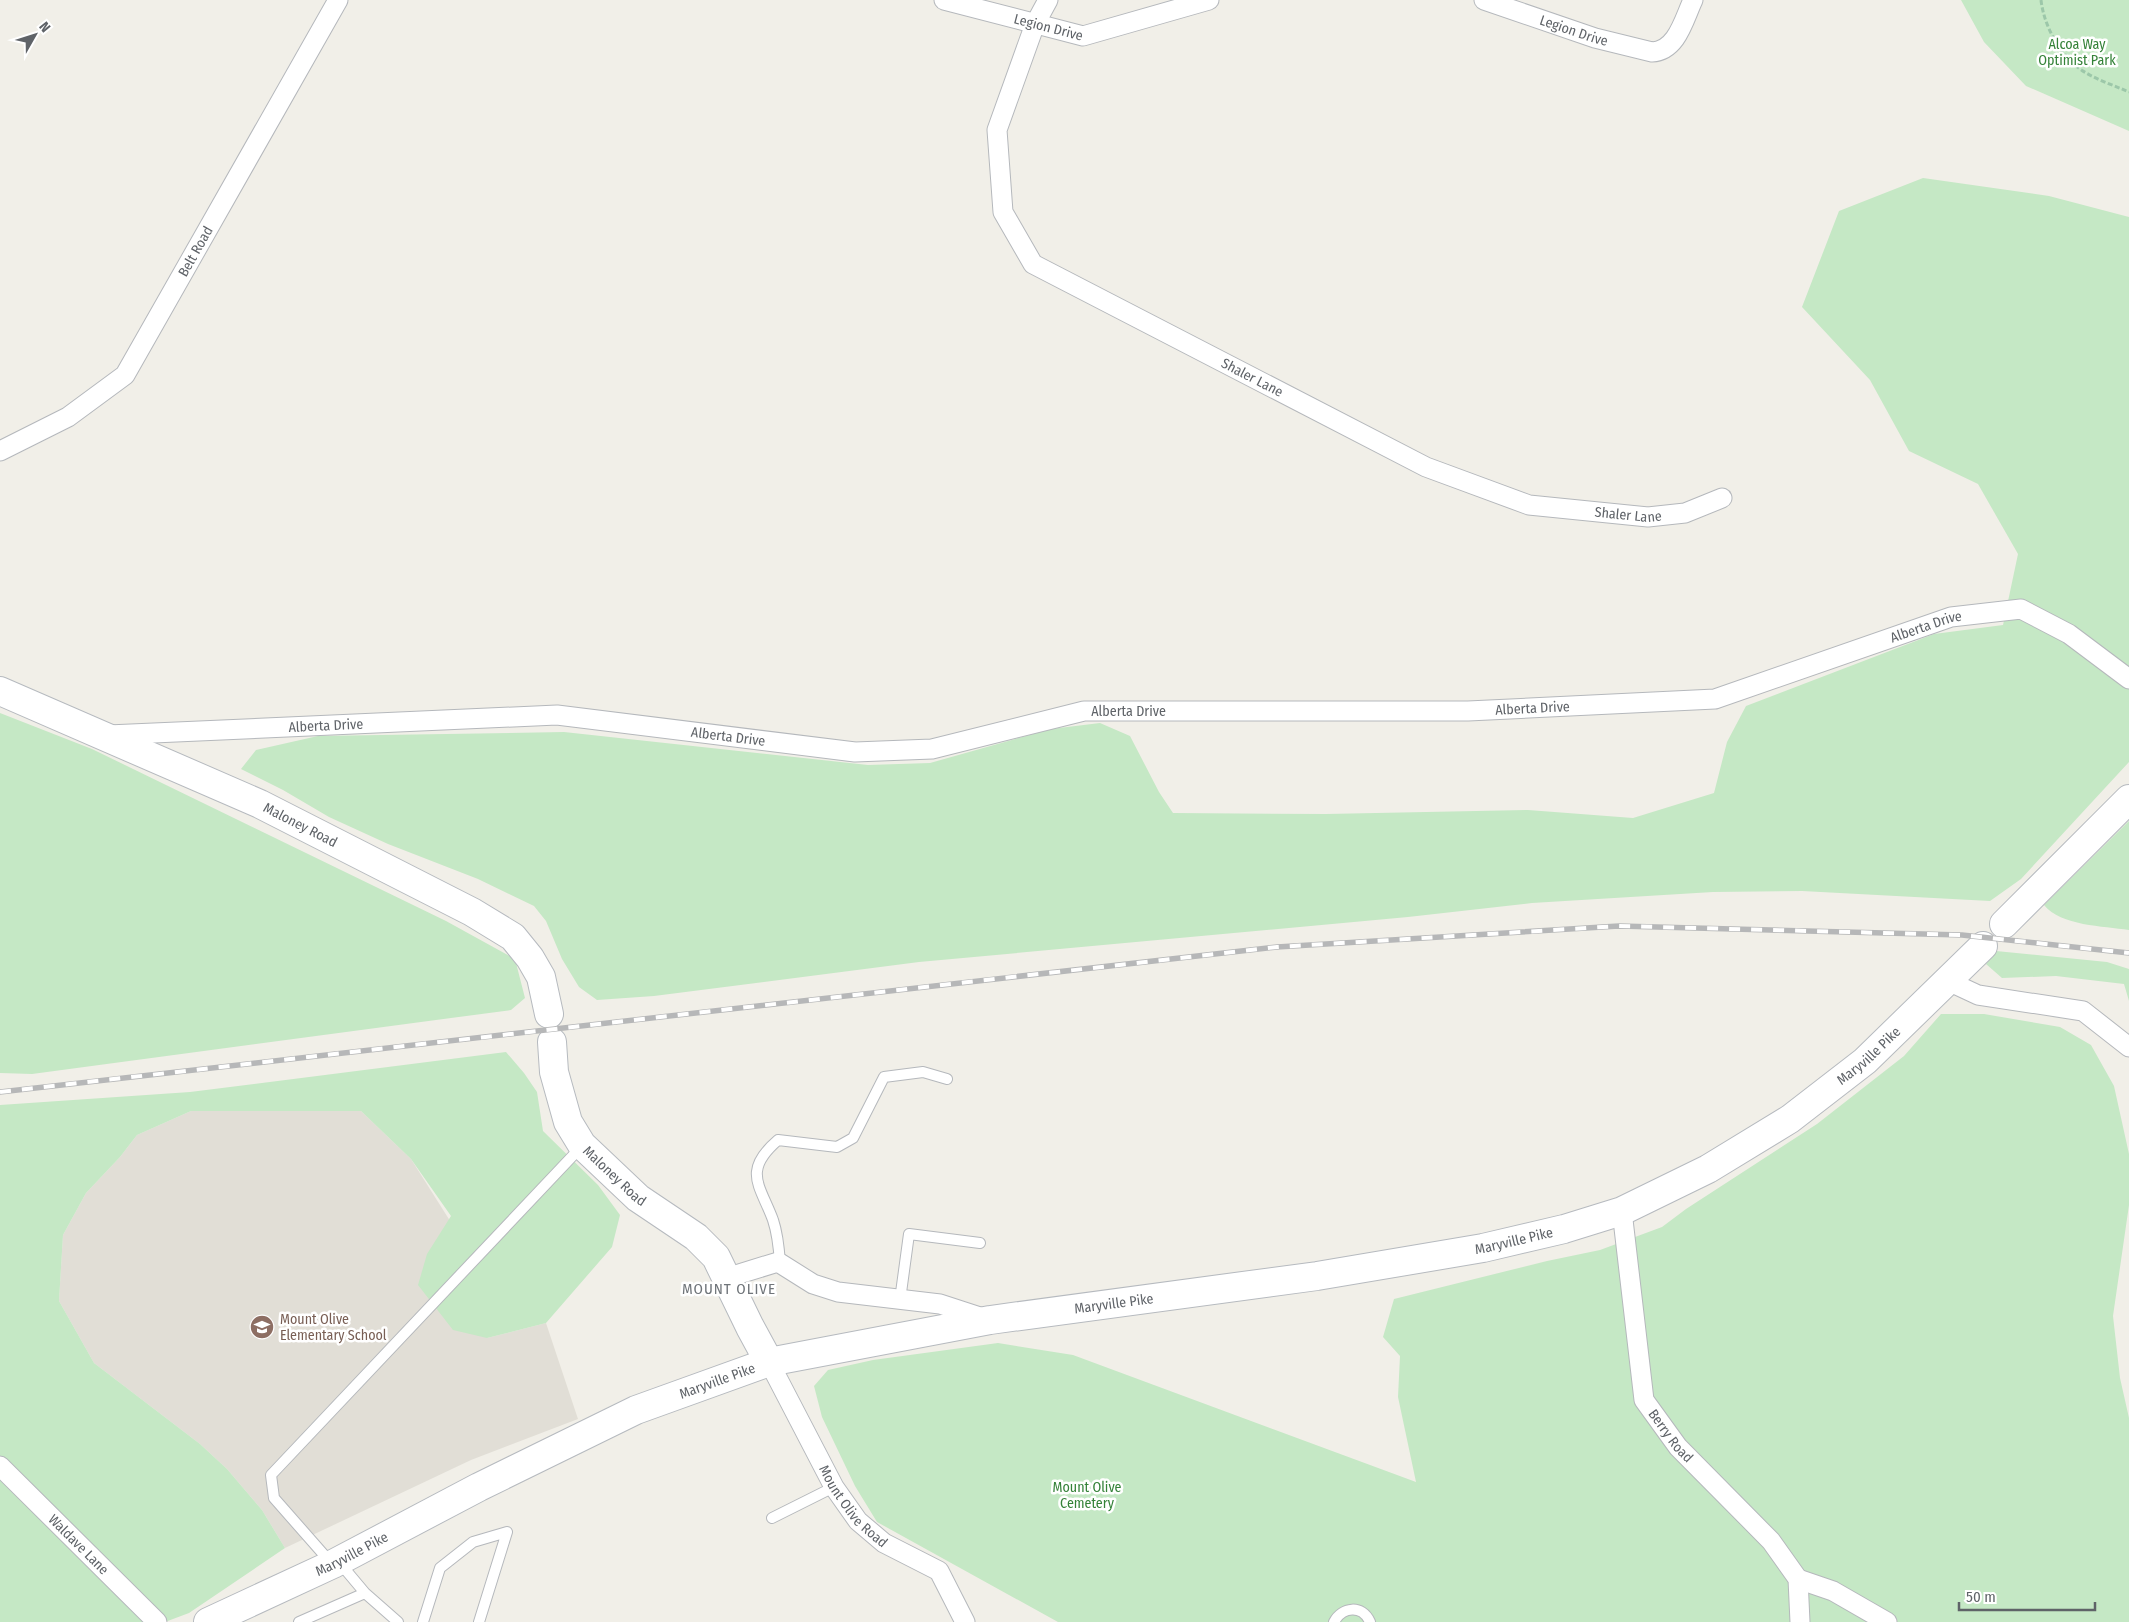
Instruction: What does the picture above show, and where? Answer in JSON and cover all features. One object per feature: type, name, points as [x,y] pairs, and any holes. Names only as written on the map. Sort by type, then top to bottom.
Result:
[{"type":"main road","name":"Maloney Road","points":[[0,691],[260,804],[472,912],[513,937],[530,958],[541,977],[549,1014]]},
{"type":"main road","points":[[2004,924],[2129,799]]},
{"type":"main road","name":"Maryville Pike","points":[[208,1622],[336,1563],[479,1487],[636,1410],[769,1362],[990,1320],[1317,1276],[1483,1248],[1564,1228],[1622,1211],[1708,1169],[1790,1119],[1865,1061],[1983,946]]},
{"type":"main road","name":"Maloney Road","points":[[552,1042],[554,1072],[568,1122],[582,1146],[638,1198],[696,1237],[716,1257],[769,1362]]},
{"type":"street","name":"Belt Road","points":[[0,451],[68,417],[125,375],[338,0]]},
{"type":"street","name":"Legion Drive","points":[[944,0],[1083,36],[1209,0]]},
{"type":"street","name":"Shaler Lane","points":[[1048,0],[1035,24],[997,130],[1002,212],[1033,264],[1426,467],[1529,505],[1648,517],[1685,513],[1722,498]]},
{"type":"street","name":"Legion Drive","points":[[1484,0],[1595,38],[1652,52],[1659,52],[1672,43],[1693,0]]},
{"type":"street","name":"Alberta Drive","points":[[99,735],[557,715],[855,752],[932,749],[1084,710],[1468,711],[1715,699],[1951,617],[2021,609],[2069,634],[2129,679]]},
{"type":"street","points":[[1948,981],[1978,995],[2083,1011],[2129,1047]]},
{"type":"street","name":"Berry Road","points":[[1622,1211],[1644,1400],[1678,1447],[1771,1541],[1798,1579]]},
{"type":"street","points":[[726,1278],[780,1263],[813,1284],[838,1292],[940,1304],[990,1320]]},
{"type":"street","name":"Mount Olive Road","points":[[769,1362],[834,1487],[858,1521],[884,1542],[939,1571],[965,1622]]},
{"type":"street","name":"Waldave Lane","points":[[0,1466],[157,1622]]},
{"type":"street","points":[[1800,1622],[1798,1579],[1833,1591],[1887,1622]]},
{"type":"lane","points":[[780,1263],[779,1239],[773,1219],[757,1184],[757,1169],[767,1150],[778,1140],[837,1147],[853,1138],[884,1077],[923,1072],[947,1079]]},
{"type":"lane","points":[[398,1622],[365,1593],[274,1498],[271,1475],[582,1146]]},
{"type":"lane","points":[[900,1300],[909,1234],[980,1243]]},
{"type":"lane","points":[[772,1518],[834,1487]]},
{"type":"lane","points":[[423,1622],[440,1568],[473,1542],[508,1532],[479,1622]]},
{"type":"lane","points":[[299,1622],[365,1593]]},
{"type":"lane","points":[[1334,1622],[1341,1612],[1354,1609],[1365,1614],[1370,1622]]},
{"type":"path","points":[[2041,0],[2043,13],[2051,33],[2070,59],[2090,75],[2129,92]]},
{"type":"shaded area","name":"Mount Olive Elementary School","points":[[191,1111],[361,1111],[411,1159],[452,1224],[487,1338],[546,1323],[578,1419],[471,1460],[285,1548],[262,1510],[227,1469],[200,1444],[94,1363],[59,1301],[63,1235],[86,1193],[120,1157],[137,1135]]},
{"type":"green space","name":"Alcoa Way Optimist Park","points":[[1961,0],[2129,0],[2129,131],[2026,86],[1984,42]]},
{"type":"green space","points":[[1923,178],[2049,196],[2129,217],[2129,762],[2021,879],[1990,901],[1802,891],[1713,892],[1532,903],[1408,917],[919,962],[654,996],[597,1000],[579,987],[562,959],[546,921],[534,906],[478,879],[388,844],[329,817],[283,790],[241,769],[256,750],[318,736],[564,732],[868,765],[930,763],[1051,729],[1100,723],[1130,736],[1159,792],[1173,813],[1326,814],[1528,810],[1633,818],[1714,793],[1727,742],[1746,706],[1934,634],[2003,625],[2018,554],[1978,484],[1909,451],[1870,380],[1802,307],[1839,211]]},
{"type":"green space","points":[[0,713],[92,749],[446,921],[515,959],[525,998],[511,1010],[32,1074],[0,1073]]},
{"type":"green space","points":[[2129,821],[2129,930],[2083,924],[2051,912],[2044,905]]},
{"type":"green space","points":[[1996,951],[2107,962],[2129,969],[2129,1001],[2124,984],[2056,976],[2002,978],[1986,964]]},
{"type":"green space","name":"Mount Olive Cemetery","points":[[1941,1014],[1984,1014],[2060,1027],[2091,1045],[2114,1086],[2129,1154],[2129,1205],[2113,1316],[2120,1378],[2129,1418],[2129,1622],[1058,1622],[877,1522],[855,1486],[822,1417],[814,1386],[828,1370],[873,1360],[998,1343],[1073,1355],[1416,1482],[1398,1397],[1400,1356],[1383,1337],[1394,1299],[1547,1261],[1600,1250],[1662,1227],[1686,1209],[1817,1124],[1904,1056]]},
{"type":"green space","points":[[506,1052],[537,1092],[543,1131],[598,1185],[620,1215],[612,1247],[546,1323],[487,1338],[453,1330],[418,1285],[427,1254],[451,1216],[411,1159],[361,1111],[191,1111],[137,1135],[120,1157],[86,1193],[63,1235],[59,1301],[94,1363],[200,1444],[227,1469],[262,1510],[285,1548],[189,1613],[165,1622],[0,1622],[0,1105],[190,1092]]},
{"type":"railway","points":[[0,1092],[1277,947],[1619,926],[1962,935],[2129,953]]},
{"type":"place","name":"Mount Olive Elementary School","points":[[262,1327]]},
{"type":"district","name":"MOUNT OLIVE","points":[[729,1289]]}]
